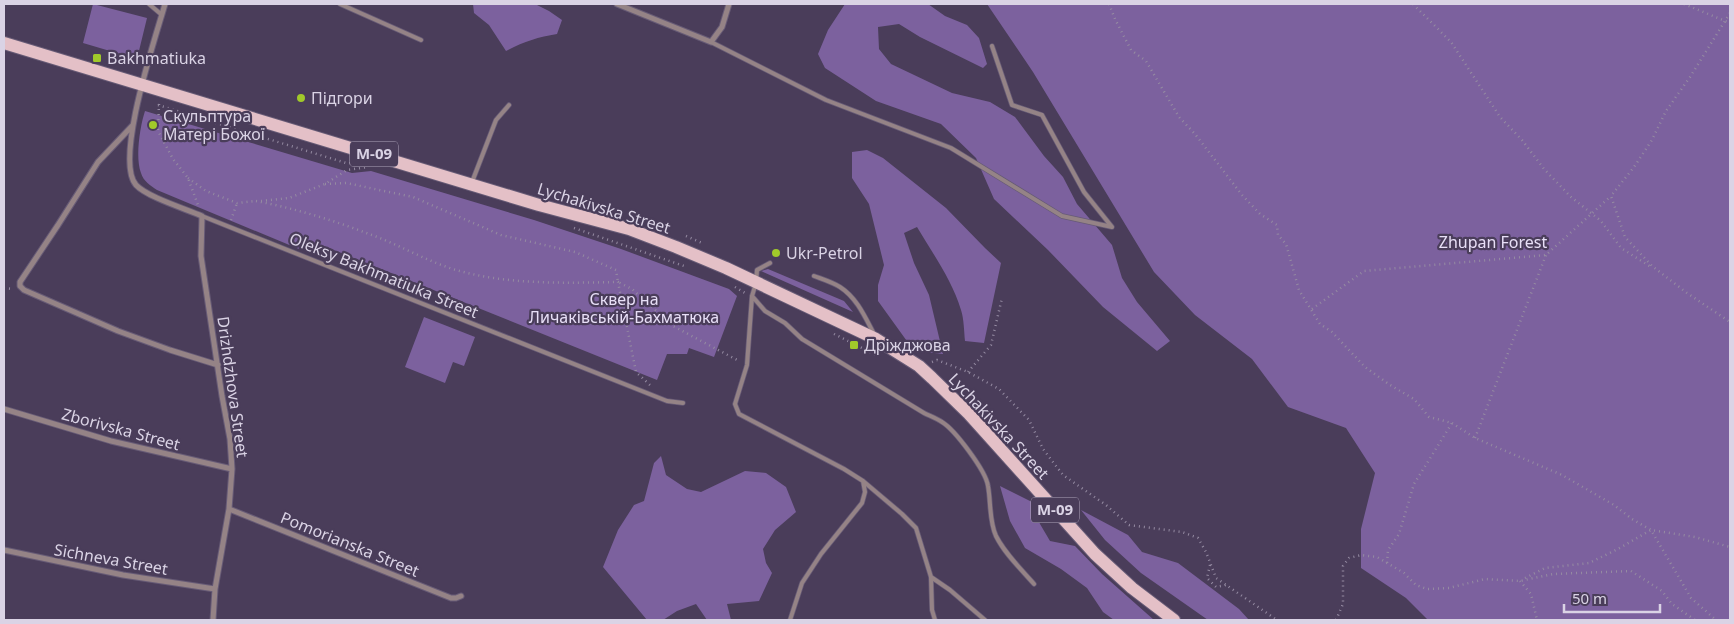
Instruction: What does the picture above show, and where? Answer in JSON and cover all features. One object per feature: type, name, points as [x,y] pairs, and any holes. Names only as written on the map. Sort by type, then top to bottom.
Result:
[{"type":"main road","name":"Lychakivska Street","points":[[4,43],[539,205],[629,229],[676,246],[876,339],[919,366],[969,414],[1095,554],[1150,603],[1174,620]]},
{"type":"street","name":"Oleksy Bakhmatiuka Street","points":[[165,4],[141,84],[133,125],[130,164],[131,178],[145,192],[202,216]]},
{"type":"street","points":[[617,4],[711,42],[722,27],[730,4]]},
{"type":"street","points":[[133,125],[98,162],[20,282],[20,286],[22,289],[118,331],[170,350],[218,364]]},
{"type":"street","name":"Drizhdzhova Street","points":[[202,216],[201,256],[230,439],[232,469],[229,509],[215,589],[214,620]]},
{"type":"street","name":"Zborivska Street","points":[[4,409],[111,441],[232,469]]},
{"type":"street","name":"Pomorianska Street","points":[[229,509],[451,598],[462,596]]},
{"type":"street","name":"Sichneva Street","points":[[4,550],[123,575],[215,589]]},
{"type":"lane","points":[[149,4],[162,15]]},
{"type":"lane","points":[[340,4],[421,40]]},
{"type":"lane","points":[[711,42],[826,100],[951,148],[1062,216],[1112,227],[1084,192],[1042,114],[1012,105],[992,46]]},
{"type":"lane","points":[[471,184],[496,120],[509,105]]},
{"type":"lane","name":"Oleksy Bakhmatiuka Street","points":[[202,216],[667,401],[683,403]]},
{"type":"lane","points":[[770,263],[757,270],[752,296],[747,365],[735,404],[739,414],[864,481],[916,528],[931,578],[932,610],[935,620]]},
{"type":"lane","points":[[814,276],[840,287],[858,305],[876,339]]},
{"type":"lane","points":[[752,296],[765,311],[785,323],[802,339],[942,422],[958,438],[984,473],[996,536],[1012,559],[1034,584]]},
{"type":"lane","points":[[790,620],[802,583],[821,554],[862,503],[865,492],[864,481]]},
{"type":"lane","points":[[931,578],[950,590],[985,620]]},
{"type":"path","points":[[1109,4],[1131,50],[1146,61],[1179,117],[1195,134],[1242,195],[1260,214],[1277,225],[1278,235],[1286,244],[1299,290],[1320,324],[1332,332],[1365,367],[1414,400],[1428,417],[1452,423],[1475,438],[1562,475],[1614,505],[1632,519],[1652,530],[1695,537],[1730,547]]},
{"type":"path","points":[[1413,4],[1451,42],[1500,117],[1522,140],[1544,169],[1571,197],[1601,222],[1621,248],[1662,274]]},
{"type":"path","points":[[1684,4],[1730,23]]},
{"type":"path","points":[[1475,438],[1546,255],[1611,196],[1634,167],[1652,140],[1666,111],[1690,77],[1730,13]]},
{"type":"path","points":[[158,105],[346,163],[370,166],[347,170],[325,184],[289,198],[237,203],[206,191],[188,178],[173,159],[158,132],[158,105]]},
{"type":"path","points":[[188,178],[202,216]]},
{"type":"path","points":[[325,184],[346,183],[413,197],[501,235],[575,252],[616,270],[636,372],[667,401]]},
{"type":"path","points":[[1611,196],[1625,237],[1652,266],[1686,293],[1730,322]]},
{"type":"path","points":[[256,201],[286,206],[370,234],[408,252],[447,266],[486,277],[584,283],[618,282],[632,288],[674,326],[747,365]]},
{"type":"path","points":[[228,227],[237,203]]},
{"type":"path","points":[[622,245],[686,266]]},
{"type":"path","points":[[1312,309],[1364,271],[1546,255]]},
{"type":"path","points":[[968,372],[991,346],[1002,298]]},
{"type":"path","points":[[919,366],[937,360],[968,372],[999,389],[1029,420],[1043,448],[1063,475],[1106,505],[1129,525],[1182,532],[1198,538],[1206,552],[1216,578],[1277,620]]},
{"type":"path","points":[[1388,563],[1388,550],[1399,534],[1414,484],[1452,423]]},
{"type":"path","points":[[1520,581],[1545,568],[1588,563],[1652,530]]},
{"type":"path","points":[[1652,530],[1691,598],[1716,620]]},
{"type":"path","points":[[1336,620],[1343,604],[1343,566],[1349,558],[1361,555],[1376,557],[1388,563],[1404,573],[1416,585],[1427,589],[1449,588],[1485,578],[1520,581],[1553,574],[1631,571],[1662,591],[1672,604],[1695,620]]},
{"type":"path","points":[[1210,564],[1207,578],[1216,587],[1226,585]]},
{"type":"path","points":[[1520,581],[1531,594],[1537,620]]},
{"type":"green space","points":[[93,4],[147,18],[137,59],[83,43]]},
{"type":"green space","points":[[473,4],[535,4],[562,20],[557,34],[531,40],[506,51],[489,25],[474,13]]},
{"type":"green space","points":[[845,4],[928,4],[945,16],[967,25],[979,38],[987,64],[983,68],[920,37],[899,24],[878,27],[879,49],[891,64],[952,93],[990,102],[1015,117],[1044,156],[1063,177],[1077,204],[1112,245],[1122,278],[1137,302],[1170,341],[1157,351],[1103,307],[1048,250],[994,199],[976,158],[941,124],[876,101],[825,68],[818,54],[828,30]]},
{"type":"green space","name":"Zhupan Forest","points":[[987,4],[1730,4],[1730,620],[1428,620],[1406,598],[1361,568],[1361,529],[1375,473],[1346,428],[1288,407],[1252,359],[1195,315],[1154,272],[1033,72]]},
{"type":"green space","name":"Сквер на Личаківській-Бахматюка","points":[[145,111],[352,173],[371,171],[534,220],[621,249],[729,289],[737,296],[714,357],[689,348],[687,354],[667,354],[657,380],[324,246],[299,249],[157,190],[142,176],[139,167],[139,142]]},
{"type":"green space","points":[[867,150],[883,158],[946,208],[1001,263],[984,343],[965,341],[963,317],[953,288],[917,227],[904,233],[914,263],[929,295],[943,354],[917,351],[909,344],[878,301],[878,285],[884,265],[869,204],[852,178],[852,152]]},
{"type":"green space","points":[[768,269],[844,301],[853,312],[761,271]]},
{"type":"green space","points":[[424,317],[475,337],[464,366],[453,362],[445,383],[405,367]]},
{"type":"green space","points":[[661,456],[666,475],[687,489],[701,492],[745,471],[766,473],[786,487],[796,512],[775,530],[763,549],[766,563],[772,573],[759,601],[727,604],[731,620],[707,620],[696,604],[677,611],[663,620],[647,620],[603,567],[618,530],[634,505],[644,501],[654,463]]},
{"type":"green space","points":[[1000,486],[1032,502],[1040,524],[1050,541],[1075,546],[1102,574],[1154,620],[1114,620],[1103,612],[1087,588],[1061,569],[1025,548],[1010,521]]},
{"type":"green space","points":[[1081,510],[1128,535],[1142,552],[1178,563],[1239,609],[1249,620],[1208,620],[1141,573],[1105,540]]},
{"type":"place","name":"Bakhmatiuka","points":[[97,58]]},
{"type":"place","name":"Підгори","points":[[301,98]]},
{"type":"place","name":"Скульптура Матері Божої","points":[[153,125]]},
{"type":"place","name":"Ukr-Petrol","points":[[776,253]]},
{"type":"place","name":"Дріжджова","points":[[854,345]]}]
